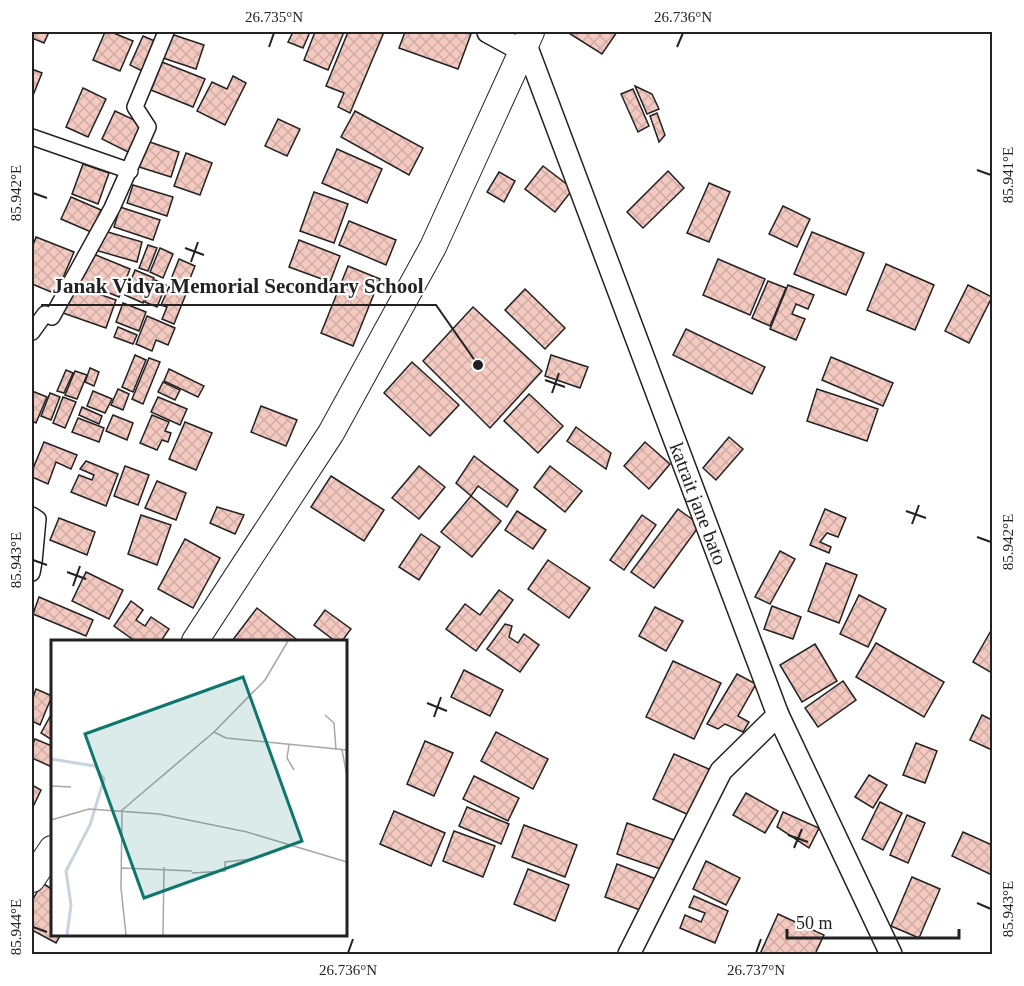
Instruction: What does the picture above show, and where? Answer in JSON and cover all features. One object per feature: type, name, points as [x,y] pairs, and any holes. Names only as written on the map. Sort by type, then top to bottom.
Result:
[{"type":"street","points":[[32,332],[49,315],[112,208],[130,171],[148,127],[135,107],[166,32]]},
{"type":"street","points":[[196,640],[331,433],[433,247],[527,42],[489,32]]},
{"type":"street","name":"katrait jane bato","points":[[527,42],[778,714],[891,954]]},
{"type":"street","points":[[32,137],[130,171]]},
{"type":"street","points":[[32,515],[38,519],[32,573]]},
{"type":"street","points":[[630,954],[721,771],[778,714]]},
{"type":"street","points":[[32,879],[51,850]]},
{"type":"building","points":[[32,32],[49,32],[44,43],[32,38]]},
{"type":"building","points":[[105,32],[111,32],[133,41],[120,71],[93,60]]},
{"type":"building","points":[[293,32],[310,32],[303,48],[288,42]]},
{"type":"building","points":[[315,32],[344,32],[328,70],[304,60]]},
{"type":"building","points":[[348,32],[384,32],[350,113],[338,107],[344,93],[326,86]]},
{"type":"building","points":[[405,32],[471,34],[458,69],[399,48]]},
{"type":"building","points":[[567,32],[617,32],[602,54]]},
{"type":"building","points":[[168,33],[204,45],[196,69],[160,57]]},
{"type":"building","points":[[143,36],[157,42],[144,72],[130,65]]},
{"type":"building","points":[[162,62],[205,79],[193,107],[151,90]]},
{"type":"building","points":[[32,69],[42,73],[32,98]]},
{"type":"building","points":[[233,76],[246,83],[225,125],[197,111],[212,82],[227,89]]},
{"type":"building","points":[[635,86],[652,94],[659,109],[647,114]]},
{"type":"building","points":[[83,88],[106,99],[88,137],[66,127]]},
{"type":"building","points":[[633,89],[649,126],[638,132],[621,94]]},
{"type":"building","points":[[115,111],[145,125],[132,154],[102,139]]},
{"type":"building","points":[[355,111],[423,148],[409,175],[341,137]]},
{"type":"building","points":[[657,113],[665,135],[659,142],[650,116]]},
{"type":"building","points":[[278,119],[300,129],[287,156],[265,146]]},
{"type":"building","points":[[144,140],[179,152],[171,177],[136,166]]},
{"type":"building","points":[[337,149],[382,169],[367,203],[322,183]]},
{"type":"building","points":[[186,153],[212,163],[200,195],[174,186]]},
{"type":"building","points":[[83,164],[109,173],[98,204],[72,194]]},
{"type":"building","points":[[543,166],[573,189],[555,212],[525,189]]},
{"type":"building","points":[[668,171],[684,188],[643,228],[627,212]]},
{"type":"building","points":[[499,172],[515,181],[504,202],[487,192]]},
{"type":"building","points":[[709,183],[730,192],[709,242],[687,233]]},
{"type":"building","points":[[133,185],[173,197],[167,216],[127,203]]},
{"type":"building","points":[[314,192],[348,204],[334,243],[300,231]]},
{"type":"building","points":[[71,197],[101,210],[91,232],[61,219]]},
{"type":"building","points":[[783,206],[810,219],[797,247],[769,234]]},
{"type":"building","points":[[120,207],[160,220],[153,240],[114,227]]},
{"type":"building","points":[[349,221],[396,240],[386,265],[339,245]]},
{"type":"building","points":[[101,230],[142,242],[137,262],[95,250]]},
{"type":"building","points":[[812,232],[864,253],[846,295],[794,274]]},
{"type":"building","points":[[36,237],[74,252],[56,294],[32,284],[32,248]]},
{"type":"building","points":[[299,240],[340,256],[330,282],[289,267]]},
{"type":"building","points":[[148,245],[157,248],[148,271],[139,268]]},
{"type":"building","points":[[160,248],[173,254],[163,278],[150,272]]},
{"type":"building","points":[[91,253],[130,269],[119,297],[80,281]]},
{"type":"building","points":[[179,259],[195,266],[187,286],[171,279]]},
{"type":"building","points":[[718,259],[765,279],[750,315],[703,295]]},
{"type":"building","points":[[886,264],[934,285],[915,330],[867,310]]},
{"type":"building","points":[[348,266],[380,279],[353,346],[321,333]]},
{"type":"building","points":[[135,270],[154,278],[143,303],[125,295]]},
{"type":"building","points":[[155,280],[166,285],[157,307],[145,302]]},
{"type":"building","points":[[768,281],[786,288],[770,326],[752,318]]},
{"type":"building","points":[[73,285],[116,300],[106,328],[63,313]]},
{"type":"building","points":[[788,285],[814,295],[808,309],[796,304],[792,314],[805,319],[796,340],[770,329]]},
{"type":"building","points":[[968,285],[992,297],[969,343],[945,331]]},
{"type":"building","points":[[169,287],[186,294],[174,324],[162,319],[167,307],[161,305]]},
{"type":"building","points":[[525,289],[565,328],[545,349],[505,310]]},
{"type":"building","points":[[123,303],[146,312],[139,331],[116,322]]},
{"type":"building","points":[[473,307],[542,371],[490,428],[423,361]]},
{"type":"building","points":[[147,316],[175,328],[168,345],[156,340],[152,351],[136,344]]},
{"type":"building","points":[[118,327],[137,335],[133,344],[114,337]]},
{"type":"building","points":[[686,329],[765,367],[752,394],[673,355]]},
{"type":"building","points":[[135,355],[146,360],[133,392],[122,387]]},
{"type":"building","points":[[551,355],[588,367],[580,388],[545,376]]},
{"type":"building","points":[[831,357],[893,383],[883,406],[822,380]]},
{"type":"building","points":[[149,358],[160,362],[143,404],[132,399]]},
{"type":"building","points":[[412,362],[459,405],[430,436],[384,393]]},
{"type":"building","points":[[90,368],[99,372],[94,386],[85,382]]},
{"type":"building","points":[[169,369],[204,386],[198,397],[164,381]]},
{"type":"building","points":[[66,370],[73,373],[64,393],[57,391]]},
{"type":"building","points":[[75,371],[87,375],[77,399],[65,395]]},
{"type":"building","points":[[163,382],[180,390],[175,400],[158,392]]},
{"type":"building","points":[[118,389],[129,394],[123,410],[111,405]]},
{"type":"building","points":[[817,389],[878,409],[867,441],[807,421]]},
{"type":"building","points":[[32,391],[47,397],[36,423],[32,421]]},
{"type":"building","points":[[93,391],[112,399],[105,413],[87,406]]},
{"type":"building","points":[[50,393],[60,397],[51,420],[41,416]]},
{"type":"building","points":[[529,394],[563,426],[538,453],[504,421]]},
{"type":"building","points":[[63,397],[76,402],[65,428],[53,423]]},
{"type":"building","points":[[158,397],[187,409],[180,425],[151,412]]},
{"type":"building","points":[[261,406],[297,420],[286,446],[251,432]]},
{"type":"building","points":[[82,407],[102,416],[99,424],[79,415]]},
{"type":"building","points":[[113,415],[133,423],[127,440],[106,431]]},
{"type":"building","points":[[152,415],[169,422],[165,431],[171,433],[168,442],[162,440],[157,450],[140,443]]},
{"type":"building","points":[[78,418],[104,428],[99,442],[72,432]]},
{"type":"building","points":[[185,422],[212,433],[196,470],[169,459]]},
{"type":"building","points":[[576,427],[611,453],[606,469],[567,441]]},
{"type":"building","points":[[729,437],[743,449],[716,480],[703,468]]},
{"type":"building","points":[[44,442],[77,455],[71,469],[56,462],[48,484],[32,477],[32,471]]},
{"type":"building","points":[[645,442],[670,464],[649,489],[624,466]]},
{"type":"building","points":[[474,456],[518,490],[507,507],[478,486],[471,496],[456,483]]},
{"type":"building","points":[[86,461],[118,474],[106,506],[71,492],[79,475],[92,480],[94,475],[80,469]]},
{"type":"building","points":[[125,466],[149,475],[138,505],[114,496]]},
{"type":"building","points":[[419,466],[445,487],[419,519],[392,498]]},
{"type":"building","points":[[550,466],[582,491],[565,512],[534,487]]},
{"type":"building","points":[[331,476],[384,510],[364,541],[311,507]]},
{"type":"building","points":[[157,481],[186,493],[176,520],[145,508]]},
{"type":"building","points":[[471,496],[501,521],[472,557],[441,532]]},
{"type":"building","points":[[217,507],[244,515],[235,534],[210,523]]},
{"type":"building","points":[[678,509],[700,525],[654,588],[631,572]]},
{"type":"building","points":[[825,509],[846,518],[838,537],[827,533],[820,542],[831,547],[829,553],[810,545]]},
{"type":"building","points":[[517,511],[546,530],[533,549],[505,530]]},
{"type":"building","points":[[141,515],[171,525],[157,565],[128,554]]},
{"type":"building","points":[[642,515],[656,525],[624,570],[610,560]]},
{"type":"building","points":[[59,518],[95,532],[87,555],[50,540]]},
{"type":"building","points":[[421,534],[440,547],[419,580],[399,567]]},
{"type":"building","points":[[185,539],[220,558],[193,608],[158,589]]},
{"type":"building","points":[[780,551],[795,559],[770,604],[755,597]]},
{"type":"building","points":[[548,560],[590,588],[569,618],[528,589]]},
{"type":"building","points":[[826,563],[857,575],[839,623],[808,611]]},
{"type":"building","points":[[86,572],[123,590],[109,619],[72,601]]},
{"type":"building","points":[[499,590],[513,600],[476,651],[446,629],[465,604],[480,615]]},
{"type":"building","points":[[859,595],[886,609],[868,647],[840,634]]},
{"type":"building","points":[[39,597],[93,620],[86,636],[33,614]]},
{"type":"building","points":[[131,601],[143,610],[136,620],[145,626],[151,617],[169,629],[162,640],[134,640],[114,626]]},
{"type":"building","points":[[772,606],[801,617],[793,639],[764,629]]},
{"type":"building","points":[[655,607],[683,621],[666,651],[639,636]]},
{"type":"building","points":[[257,608],[296,639],[295,640],[233,640]]},
{"type":"building","points":[[325,610],[351,629],[343,640],[334,640],[314,625]]},
{"type":"building","points":[[505,624],[512,626],[509,637],[518,643],[524,634],[539,645],[520,672],[487,649]]},
{"type":"building","points":[[992,629],[992,673],[973,662]]},
{"type":"building","points":[[876,643],[944,682],[924,717],[856,677]]},
{"type":"building","points":[[815,644],[837,681],[802,702],[780,665]]},
{"type":"building","points":[[673,661],[721,683],[694,739],[646,717]]},
{"type":"building","points":[[464,670],[503,690],[490,716],[451,697]]},
{"type":"building","points":[[737,674],[756,684],[738,716],[749,722],[743,732],[725,724],[718,729],[707,724]]},
{"type":"building","points":[[843,681],[856,700],[818,727],[805,708]]},
{"type":"building","points":[[36,689],[51,696],[40,725],[32,721],[32,700]]},
{"type":"building","points":[[51,715],[51,739],[41,733]]},
{"type":"building","points":[[982,715],[992,720],[992,750],[970,740]]},
{"type":"building","points":[[496,732],[548,759],[533,789],[481,761]]},
{"type":"building","points":[[35,739],[51,746],[51,767],[32,758],[32,746]]},
{"type":"building","points":[[425,741],[453,753],[434,796],[407,784]]},
{"type":"building","points":[[916,743],[937,751],[925,783],[903,775]]},
{"type":"building","points":[[674,754],[718,773],[698,819],[653,799]]},
{"type":"building","points":[[869,775],[887,785],[873,808],[855,797]]},
{"type":"building","points":[[474,776],[519,798],[508,821],[463,799]]},
{"type":"building","points":[[32,785],[41,790],[32,809]]},
{"type":"building","points":[[746,793],[778,811],[765,833],[733,815]]},
{"type":"building","points":[[880,802],[902,813],[883,850],[862,839]]},
{"type":"building","points":[[467,807],[509,824],[501,844],[459,826]]},
{"type":"building","points":[[394,811],[445,833],[431,866],[380,844]]},
{"type":"building","points":[[783,812],[819,828],[809,848],[777,827]]},
{"type":"building","points":[[907,815],[925,823],[908,863],[890,855]]},
{"type":"building","points":[[627,823],[688,845],[678,875],[617,854]]},
{"type":"building","points":[[524,825],[577,845],[565,877],[512,857]]},
{"type":"building","points":[[454,831],[495,846],[483,877],[443,861]]},
{"type":"building","points":[[963,832],[992,845],[992,875],[952,856]]},
{"type":"building","points":[[706,861],[740,878],[726,905],[693,889]]},
{"type":"building","points":[[617,864],[664,882],[651,914],[605,897]]},
{"type":"building","points":[[528,869],[569,885],[555,921],[514,904]]},
{"type":"building","points":[[912,877],[940,889],[919,938],[891,926]]},
{"type":"building","points":[[42,883],[51,888],[51,935],[60,935],[56,943],[32,930],[32,901]]},
{"type":"building","points":[[694,896],[728,911],[715,943],[680,928],[685,915],[701,922],[705,913],[689,907]]},
{"type":"building","points":[[778,914],[824,935],[815,954],[760,954]]},
{"type":"place","name":"Janak Vidya Memorial Secondary School","points":[[478,365]]}]
